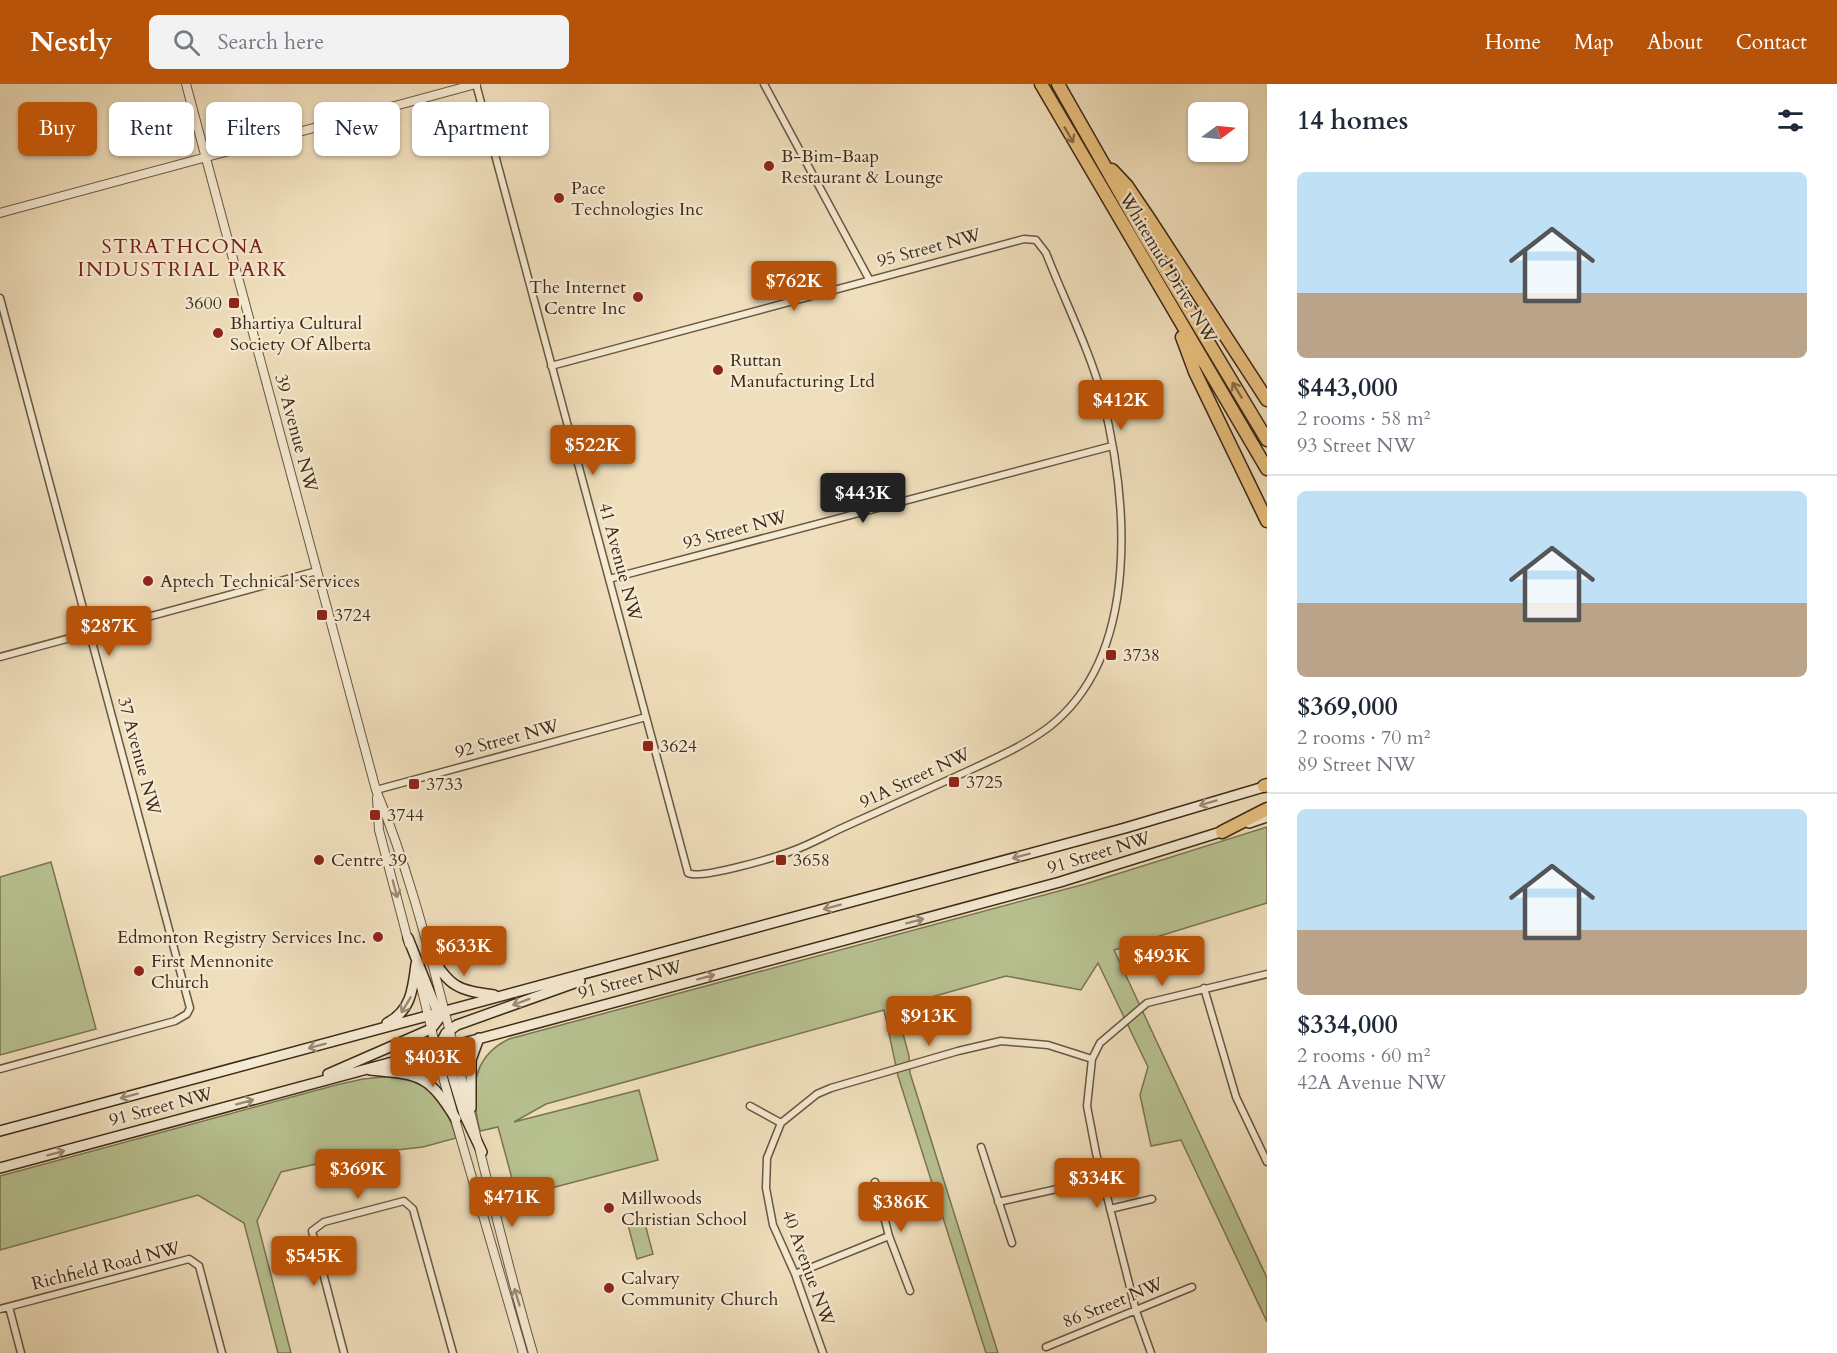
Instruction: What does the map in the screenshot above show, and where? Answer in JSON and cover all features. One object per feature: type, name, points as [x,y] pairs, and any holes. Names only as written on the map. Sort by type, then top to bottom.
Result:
[{"type":"highway","name":"Whitemud Drive NW","points":[[1041,84],[1267,469]]},
{"type":"highway","name":"Whitemud Drive NW","points":[[1058,84],[1096,154],[1267,440]]},
{"type":"highway","points":[[1096,154],[1133,195],[1267,400]]},
{"type":"highway","points":[[1171,308],[1194,372],[1267,521]]},
{"type":"highway","points":[[1222,832],[1267,809]]},
{"type":"main road","name":"91 Street NW","points":[[279,1093],[438,1020],[499,996],[1125,828],[1266,786]]},
{"type":"main road","name":"91 Street NW","points":[[454,1045],[1060,882],[1267,817]]},
{"type":"main road","points":[[408,938],[438,1020],[464,1114],[482,1152]]},
{"type":"main road","points":[[430,954],[442,974],[455,987],[467,992],[499,996]]},
{"type":"main road","name":"91 Street NW","points":[[0,1168],[361,1070],[443,1040],[635,960]]},
{"type":"main road","points":[[373,1030],[391,1021],[405,1008],[412,993],[416,964]]},
{"type":"main road","name":"91 Street NW","points":[[0,1131],[427,1016]]},
{"type":"main road","points":[[427,1016],[438,1020]]},
{"type":"main road","points":[[471,1108],[471,1060],[479,1038]]},
{"type":"main road","points":[[443,1040],[454,1045]]},
{"type":"main road","points":[[361,1070],[401,1072],[420,1078],[441,1095],[456,1119]]},
{"type":"street","name":"39 Avenue NW","points":[[186,84],[376,790],[390,823],[430,954],[438,1020],[456,1119],[523,1353]]},
{"type":"street","points":[[0,213],[476,84]]},
{"type":"street","name":"41 Avenue NW","points":[[476,84],[688,873]]},
{"type":"street","points":[[764,84],[869,279]]},
{"type":"street","name":"95 Street NW","points":[[551,366],[869,279],[1024,239],[1036,240]]},
{"type":"street","name":"91A Street NW","points":[[688,873],[704,875],[793,851],[1014,750],[1049,726],[1074,701],[1097,669],[1109,639],[1117,603],[1120,548],[1119,499],[1112,446],[1097,382],[1046,253],[1036,240]]},
{"type":"street","name":"37 Avenue NW","points":[[0,298],[189,1002],[187,1014],[175,1021],[0,1069]]},
{"type":"street","name":"93 Street NW","points":[[609,579],[1112,446]]},
{"type":"street","points":[[0,657],[317,571]]},
{"type":"street","name":"92 Street NW","points":[[376,790],[646,717]]},
{"type":"street","name":"39 Avenue NW","points":[[376,790],[379,830],[416,964],[427,1016]]},
{"type":"street","points":[[1151,1353],[1136,1311],[1102,1179],[1087,1106],[1092,1059],[1100,1043],[1147,1004],[1267,974]]},
{"type":"street","points":[[1204,988],[1236,1097],[1267,1162]]},
{"type":"street","points":[[750,1106],[781,1123],[817,1094],[831,1088],[958,1051],[1001,1041],[1047,1046],[1092,1059]]},
{"type":"street","points":[[454,1045],[482,1152],[506,1259],[533,1353]]},
{"type":"street","name":"40 Avenue NW","points":[[781,1123],[767,1158],[766,1188],[773,1225],[795,1274],[823,1353]]},
{"type":"street","points":[[981,1147],[1012,1243]]},
{"type":"street","points":[[998,1202],[1102,1179]]},
{"type":"street","points":[[875,1182],[889,1236],[910,1291]]},
{"type":"street","points":[[1110,1209],[1152,1199]]},
{"type":"street","points":[[344,1353],[313,1239],[315,1228],[324,1222],[400,1202],[409,1203],[414,1209],[453,1353]]},
{"type":"street","points":[[795,1274],[889,1236]]},
{"type":"street","name":"Richfield Road NW","points":[[0,1309],[189,1259],[199,1266],[222,1353]]},
{"type":"street","name":"86 Street NW","points":[[1046,1347],[1192,1287]]},
{"type":"street","points":[[9,1307],[21,1353]]},
{"type":"green space","points":[[1267,827],[1267,903],[1114,950],[1267,1278],[1267,1322],[1181,1140],[1151,1146],[1140,1095],[1148,1067],[1098,963],[1081,990],[1006,976],[896,1007],[909,1056],[910,1073],[998,1353],[986,1353],[898,1076],[884,1010],[546,1104],[514,1122],[639,1090],[658,1160],[517,1197],[498,1127],[480,1131],[475,1104],[476,1079],[486,1056],[509,1039],[1085,884]]},
{"type":"green space","points":[[51,862],[96,1029],[0,1055],[0,877]]},
{"type":"green space","points":[[394,1076],[418,1084],[436,1096],[447,1114],[456,1138],[423,1147],[361,1154],[281,1172],[257,1221],[291,1353],[278,1353],[244,1223],[198,1195],[0,1250],[0,1176],[336,1085]]},
{"type":"green space","points":[[644,1220],[653,1254],[637,1259],[628,1225]]},
{"type":"place","name":"B-Bim-Baap Restaurant & Lounge","points":[[769,166]]},
{"type":"place","name":"Pace Technologies Inc","points":[[559,198]]},
{"type":"place","name":"The Internet Centre Inc","points":[[638,297]]},
{"type":"place","name":"3600","points":[[234,303]]},
{"type":"place","name":"Bhartiya Cultural Society Of Alberta","points":[[218,333]]},
{"type":"place","name":"Ruttan Manufacturing Ltd","points":[[718,370]]},
{"type":"place","name":"Aptech Technical Services","points":[[148,581]]},
{"type":"place","name":"3724","points":[[322,615]]},
{"type":"place","name":"3738","points":[[1111,655]]},
{"type":"place","name":"3624","points":[[648,746]]},
{"type":"place","name":"3725","points":[[954,782]]},
{"type":"place","name":"3733","points":[[414,784]]},
{"type":"place","name":"3744","points":[[375,815]]},
{"type":"place","name":"Centre 39","points":[[319,860]]},
{"type":"place","name":"3658","points":[[781,860]]},
{"type":"place","name":"Edmonton Registry Services Inc.","points":[[378,937]]},
{"type":"place","name":"First Mennonite Church","points":[[139,971]]},
{"type":"place","name":"Millwoods Christian School","points":[[609,1208]]},
{"type":"place","name":"Calvary Community Church","points":[[609,1288]]},
{"type":"district","name":"STRATHCONA INDUSTRIAL PARK","points":[[183,258]]}]
